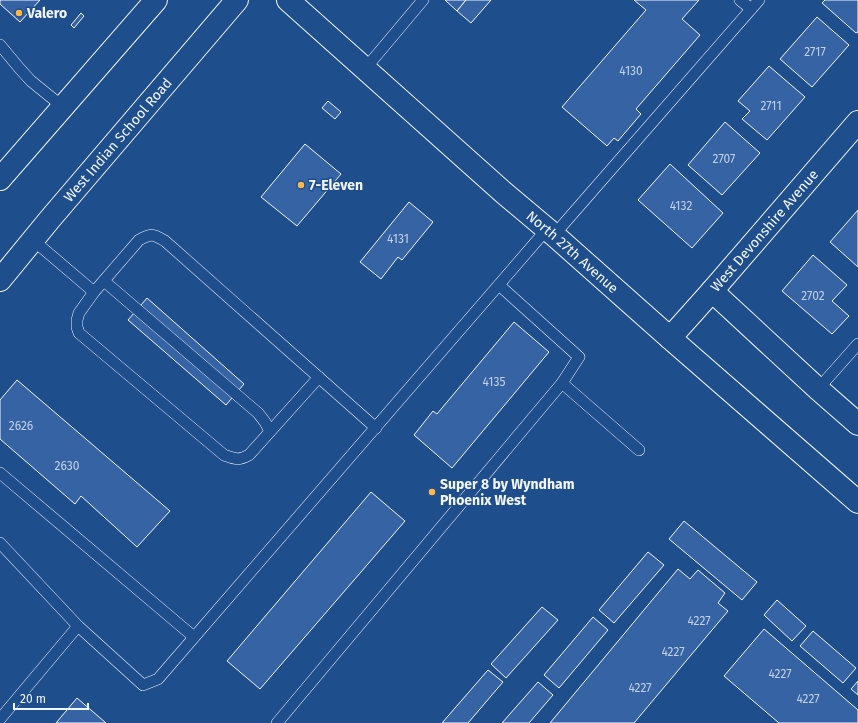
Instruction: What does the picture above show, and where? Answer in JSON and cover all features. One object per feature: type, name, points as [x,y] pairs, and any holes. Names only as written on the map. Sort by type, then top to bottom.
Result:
[{"type":"main road","points":[[1,175],[63,107],[156,0]]},
{"type":"main road","name":"West Indian School Road","points":[[0,280],[237,0]]},
{"type":"main road","name":"North 27th Avenue","points":[[288,0],[504,193],[551,232],[858,502]]},
{"type":"main road","name":"West Devonshire Avenue","points":[[670,338],[858,122]]},
{"type":"main road","points":[[712,291],[858,424]]},
{"type":"lane","points":[[365,69],[423,0]]},
{"type":"lane","points":[[740,0],[751,10]]},
{"type":"lane","points":[[0,543],[78,626],[143,685],[158,679],[499,285],[551,232],[759,0]]},
{"type":"lane","points":[[0,45],[31,81],[63,107]]},
{"type":"lane","points":[[319,377],[249,455],[243,458],[235,459],[224,456],[79,333],[77,320],[79,313],[94,292],[139,240],[155,235],[165,241],[319,377],[376,428]]},
{"type":"lane","points":[[33,240],[94,292]]},
{"type":"lane","points":[[104,281],[258,413],[270,431]]},
{"type":"lane","points":[[278,723],[562,383],[579,357],[499,285]]},
{"type":"lane","points":[[818,389],[858,344]]},
{"type":"lane","points":[[562,383],[639,450]]},
{"type":"lane","points":[[0,473],[194,637]]},
{"type":"lane","points":[[0,719],[78,626]]},
{"type":"building","name":"Valero","points":[[0,0],[40,0],[20,22],[0,4]]},
{"type":"building","points":[[445,0],[466,0],[457,11]]},
{"type":"building","points":[[466,0],[491,0],[471,23],[457,11]]},
{"type":"building","points":[[634,0],[699,0],[682,19],[700,35],[636,109],[641,114],[618,141],[614,138],[607,146],[562,107],[646,10]]},
{"type":"building","points":[[825,0],[858,0],[858,32],[856,33],[822,3]]},
{"type":"building","points":[[81,13],[84,16],[74,28],[71,25]]},
{"type":"building","points":[[817,17],[849,45],[812,87],[780,59]]},
{"type":"building","points":[[769,66],[805,97],[767,140],[742,119],[750,111],[738,101]]},
{"type":"building","points":[[328,101],[341,112],[335,119],[322,108]]},
{"type":"building","points":[[725,122],[760,153],[722,195],[688,165]]},
{"type":"building","name":"7-Eleven","points":[[305,144],[341,174],[297,226],[261,197]]},
{"type":"building","points":[[670,164],[723,213],[692,248],[638,200]]},
{"type":"building","points":[[409,202],[433,222],[402,260],[398,257],[381,279],[360,262]]},
{"type":"building","points":[[858,210],[858,267],[830,242]]},
{"type":"building","points":[[813,255],[847,285],[832,301],[849,316],[832,334],[782,291]]},
{"type":"building","points":[[147,298],[244,384],[226,405],[128,320]]},
{"type":"building","points":[[514,322],[549,352],[452,468],[414,435],[433,411],[437,414]]},
{"type":"building","points":[[17,380],[170,511],[137,547],[81,496],[75,504],[0,439],[0,400]]},
{"type":"building","points":[[371,492],[405,521],[260,689],[227,661]]},
{"type":"building","points":[[684,521],[757,582],[742,600],[669,539]]},
{"type":"building","points":[[648,552],[664,565],[614,623],[599,610]]},
{"type":"building","points":[[678,569],[690,579],[698,570],[725,593],[718,603],[728,611],[634,723],[550,723]]},
{"type":"building","points":[[777,600],[806,626],[792,641],[764,615]]},
{"type":"building","points":[[542,607],[558,620],[506,678],[491,664]]},
{"type":"building","points":[[593,617],[608,630],[559,688],[544,675]]},
{"type":"building","points":[[764,629],[858,710],[858,723],[779,723],[724,676]]},
{"type":"building","points":[[813,631],[856,668],[843,683],[800,646]]},
{"type":"building","points":[[488,670],[503,682],[468,723],[442,723]]},
{"type":"building","points":[[858,681],[858,695],[851,689]]},
{"type":"building","points":[[538,682],[553,695],[529,723],[502,723]]},
{"type":"building","points":[[77,698],[106,723],[56,723]]},
{"type":"place","name":"Valero","points":[[19,13]]},
{"type":"place","name":"7-Eleven","points":[[301,185]]},
{"type":"place","name":"Super 8 by Wyndham Phoenix West","points":[[432,492]]}]
